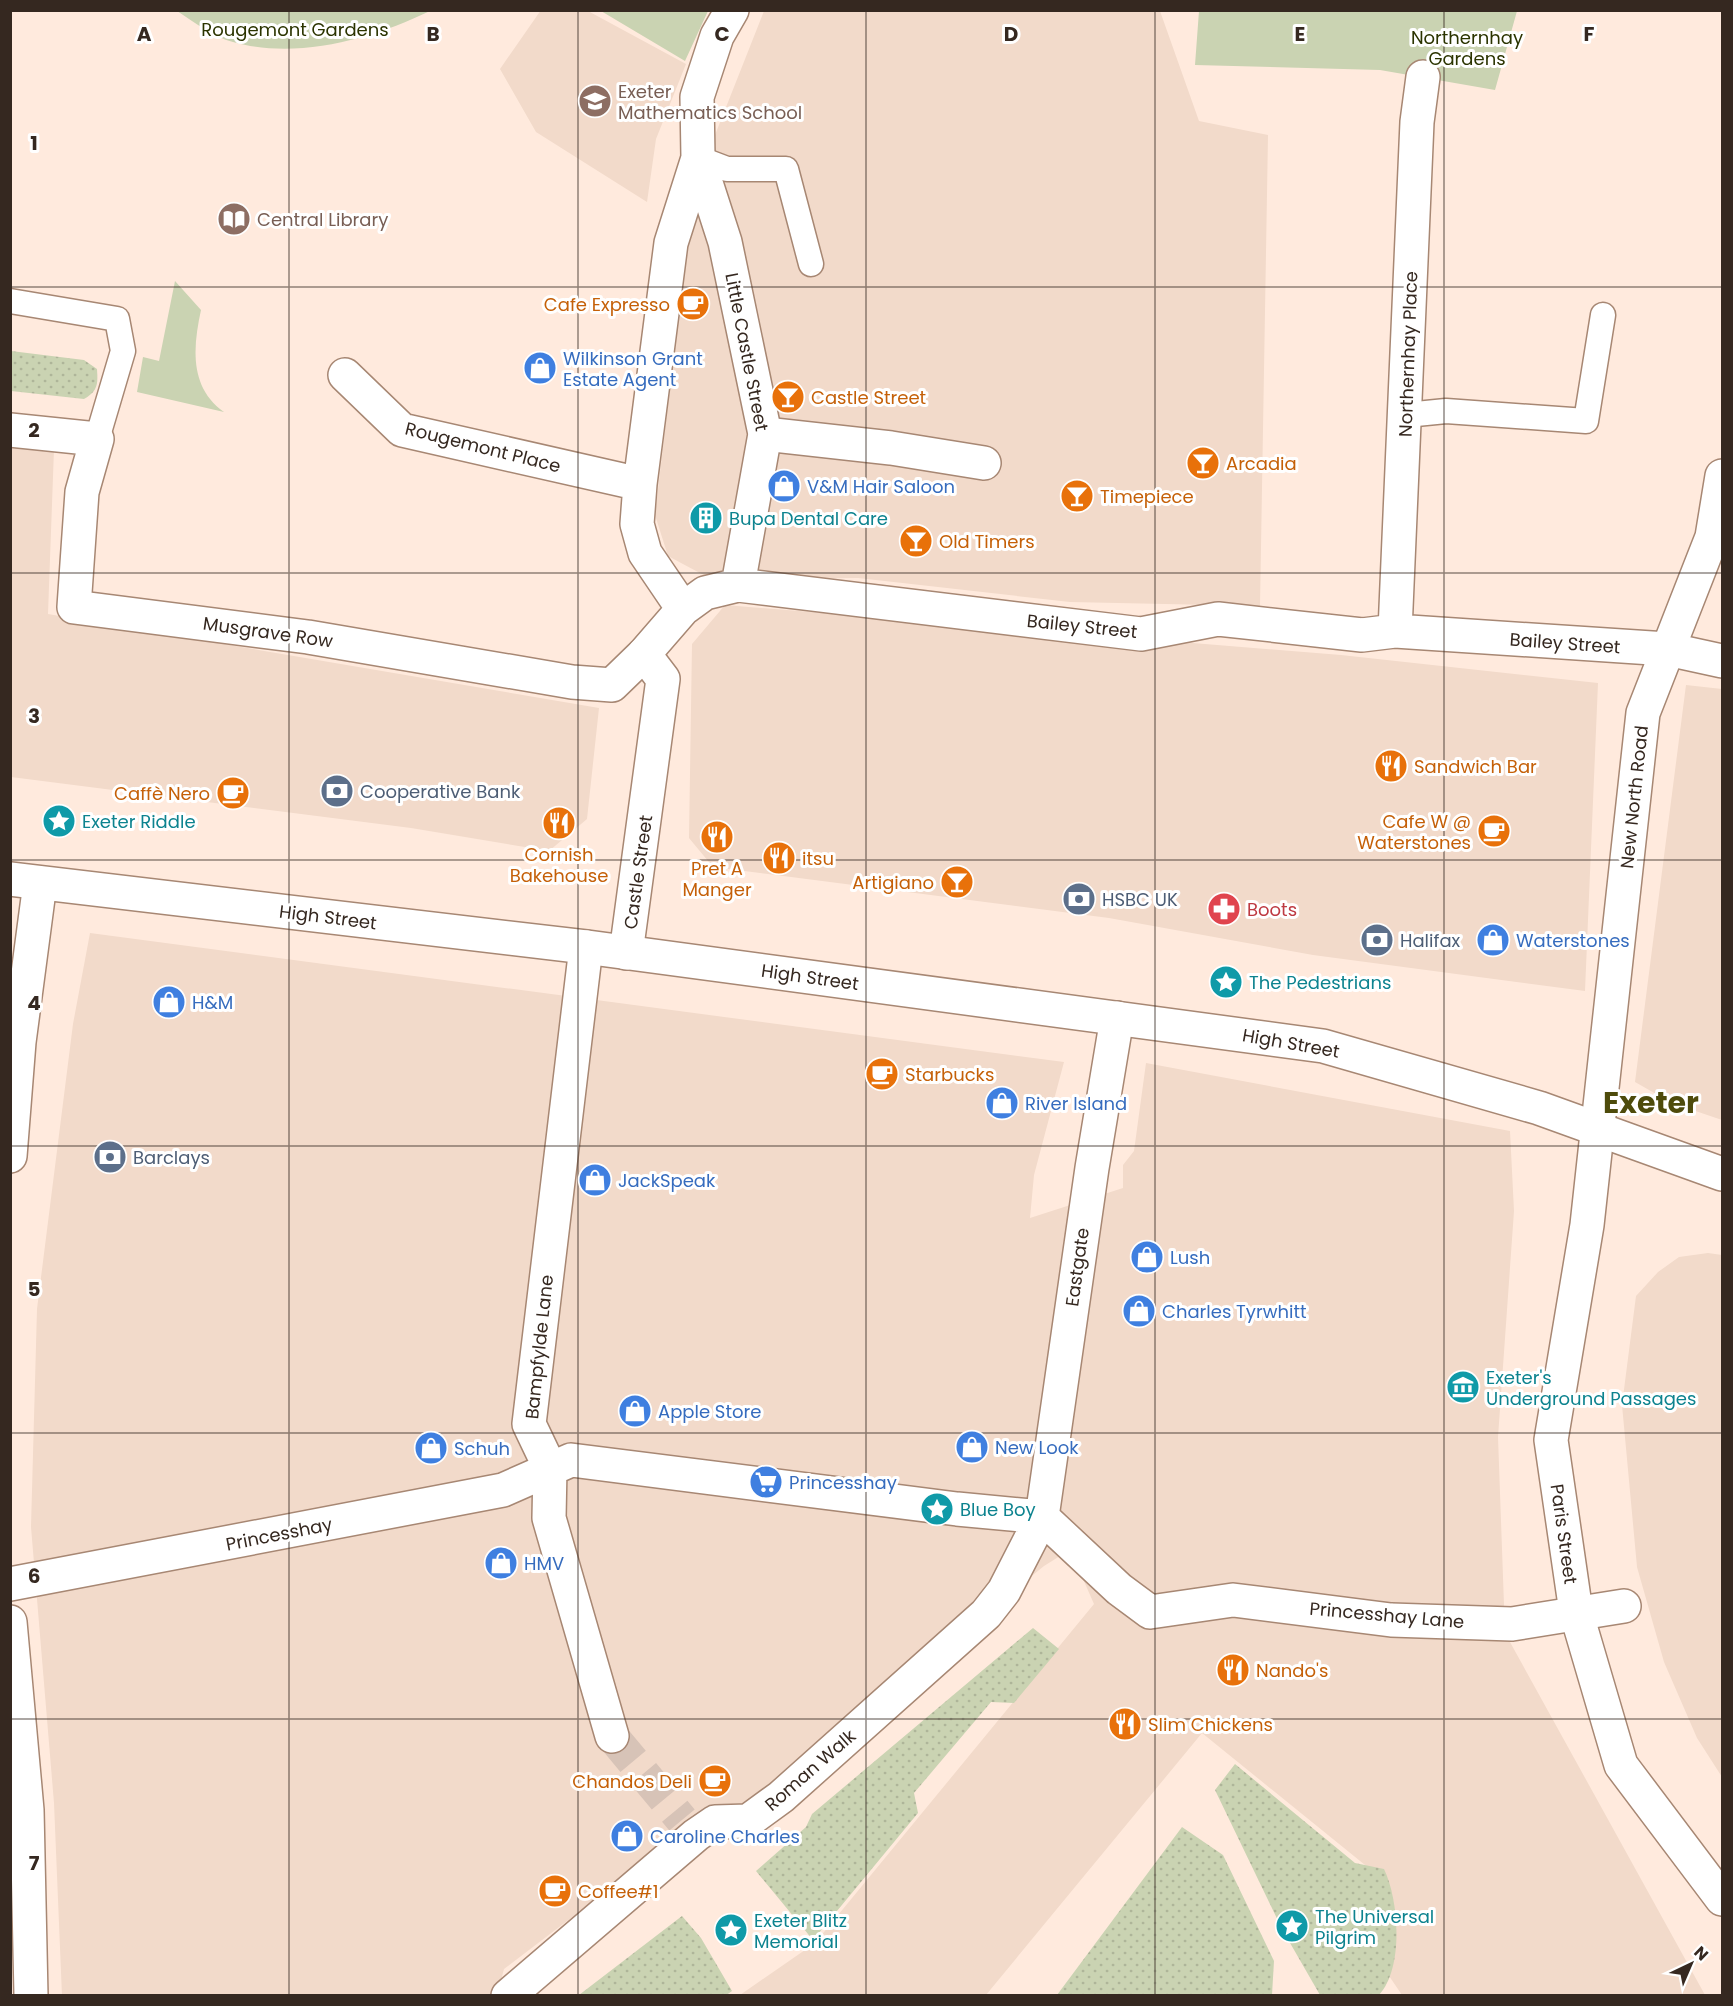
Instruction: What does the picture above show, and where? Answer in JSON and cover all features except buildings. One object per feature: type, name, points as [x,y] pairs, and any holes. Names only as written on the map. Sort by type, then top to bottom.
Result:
[{"type":"street","points":[[683,609],[645,553],[637,524],[640,484],[671,243],[698,158],[697,97],[717,36],[732,10]]},
{"type":"street","name":"Northernhay Place","points":[[1395,631],[1417,122],[1424,77]]},
{"type":"street","name":"Little Castle Street","points":[[698,158],[725,242],[765,434],[738,585]]},
{"type":"street","name":"Rougemont Place","points":[[345,375],[402,430],[640,484]]},
{"type":"street","points":[[10,430],[97,439]]},
{"type":"street","points":[[765,434],[891,447],[984,463]]},
{"type":"street","name":"Musgrave Row","points":[[97,439],[82,492],[74,607],[308,637],[572,682],[602,685],[612,685],[644,654],[683,609]]},
{"type":"street","name":"New North Road","points":[[1597,1131],[1643,713],[1712,537],[1722,476]]},
{"type":"street","name":"Bailey Street","points":[[683,609],[705,592],[738,585],[1141,634],[1218,619],[1362,635],[1395,631],[1667,649],[1722,661]]},
{"type":"street","name":"Castle Street","points":[[626,952],[663,679],[644,654]]},
{"type":"street","points":[[10,1156],[19,1041],[25,881]]},
{"type":"street","name":"High Street","points":[[25,881],[626,952],[1323,1046],[1539,1108],[1597,1131],[1722,1174]]},
{"type":"street","name":"Bampfylde Lane","points":[[586,947],[529,1424],[550,1468],[549,1518],[612,1736]]},
{"type":"street","name":"Eastgate","points":[[1042,1517],[1092,1168],[1117,1018]]},
{"type":"street","name":"Paris Street","points":[[1597,1131],[1587,1225],[1551,1440],[1576,1612],[1621,1765],[1722,1899]]},
{"type":"street","name":"Princesshay","points":[[10,1584],[503,1490],[571,1460],[957,1509],[1042,1517]]},
{"type":"street","name":"Princesshay Lane","points":[[1042,1517],[1119,1589],[1150,1612],[1233,1600],[1402,1620],[1512,1624],[1624,1606]]},
{"type":"street","name":"Roman Walk","points":[[508,1995],[689,1828],[715,1822],[748,1821],[781,1797],[986,1614],[1004,1591],[1042,1517]]},
{"type":"street","points":[[10,1622],[27,1810],[31,1995]]},
{"type":"lane","points":[[698,158],[728,169],[786,169],[811,264]]},
{"type":"lane","points":[[10,301],[117,319],[123,351],[97,439]]},
{"type":"lane","points":[[1406,415],[1446,411],[1586,421],[1603,315]]},
{"type":"shaded area","name":"Exeter Mathematics School","points":[[541,10],[588,11],[686,64],[656,139],[647,202],[536,132],[500,69]]},
{"type":"shaded area","points":[[764,11],[1160,11],[1199,121],[1268,135],[1260,606],[1070,602],[858,578],[711,579],[668,556],[655,515],[686,251],[702,168]]},
{"type":"shaded area","points":[[11,442],[54,449],[48,614],[599,708],[587,819],[549,851],[411,828],[11,777]]},
{"type":"shaded area","points":[[725,605],[1341,655],[1598,683],[1585,991],[1313,955],[1109,918],[713,867],[689,838],[692,644]]},
{"type":"shaded area","points":[[1686,685],[1722,689],[1722,1120],[1672,1103],[1635,1082]]},
{"type":"shaded area","name":"Princesshay","points":[[90,933],[1064,1062],[1034,1175],[1030,1218],[1123,1188],[1123,1165],[1134,1151],[1146,1063],[1510,1131],[1514,1211],[1498,1437],[1505,1633],[1705,1995],[1402,1995],[1385,1970],[1386,1882],[1202,1733],[986,1995],[740,1995],[815,1943],[1094,1604],[1076,1563],[1060,1556],[1044,1566],[751,1805],[714,1809],[504,1969],[497,1995],[62,1996],[54,1803],[31,1527],[37,1309],[73,1024]]},
{"type":"shaded area","points":[[1708,1253],[1722,1255],[1722,1777],[1697,1738],[1664,1662],[1637,1567],[1622,1405],[1636,1296],[1658,1272],[1679,1257]]},
{"type":"green space","name":"Rougemont Gardens","points":[[177,11],[430,11],[359,38],[334,44],[283,49],[257,47],[226,40]]},
{"type":"green space","points":[[601,11],[708,11],[685,61]]},
{"type":"green space","name":"Northernhay Gardens","points":[[1199,11],[1517,11],[1495,90],[1380,70],[1195,65]]},
{"type":"green space","points":[[175,281],[201,310],[196,338],[196,366],[205,391],[224,412],[137,392],[143,357],[159,361]]},
{"type":"green space","points":[[11,351],[84,360],[97,369],[96,387],[84,399],[11,391]]},
{"type":"green space","points":[[1033,1628],[1059,1649],[1014,1703],[991,1702],[914,1793],[918,1813],[813,1940],[756,1871],[806,1827],[812,1814]]},
{"type":"green space","points":[[1235,1764],[1355,1863],[1384,1869],[1396,1915],[1396,1951],[1387,1983],[1379,1995],[1320,1995],[1282,1929],[1215,1790]]},
{"type":"green space","points":[[1182,1827],[1223,1855],[1274,1961],[1272,1995],[1057,1995]]},
{"type":"green space","points":[[682,1916],[701,1938],[732,1991],[725,1996],[579,1995]]},
{"type":"tunnel","points":[[612,1736],[682,1820]]},
{"type":"place","name":"Exeter Mathematics School","points":[[595,101]]},
{"type":"place","name":"Central Library","points":[[234,219]]},
{"type":"place","name":"Cafe Expresso","points":[[693,304]]},
{"type":"place","name":"Wilkinson Grant Estate Agent","points":[[540,368]]},
{"type":"place","name":"Castle Street","points":[[788,397]]},
{"type":"place","name":"Arcadia","points":[[1203,463]]},
{"type":"place","name":"V&M Hair Saloon","points":[[784,486]]},
{"type":"place","name":"Timepiece","points":[[1077,496]]},
{"type":"place","name":"Bupa Dental Care","points":[[706,518]]},
{"type":"place","name":"Old Timers","points":[[916,541]]},
{"type":"place","name":"Sandwich Bar","points":[[1391,766]]},
{"type":"place","name":"Cooperative Bank","points":[[337,791]]},
{"type":"place","name":"Caffè Nero","points":[[233,793]]},
{"type":"place","name":"Exeter Riddle","points":[[59,821]]},
{"type":"place","name":"Cornish Bakehouse","points":[[559,823]]},
{"type":"place","name":"Cafe W @ Waterstones","points":[[1494,831]]},
{"type":"place","name":"Pret A Manger","points":[[717,837]]},
{"type":"place","name":"itsu","points":[[779,858]]},
{"type":"place","name":"Artigiano","points":[[957,882]]},
{"type":"place","name":"HSBC UK","points":[[1079,899]]},
{"type":"place","name":"Boots","points":[[1224,909]]},
{"type":"place","name":"Halifax","points":[[1377,940]]},
{"type":"place","name":"Waterstones","points":[[1493,940]]},
{"type":"place","name":"The Pedestrians","points":[[1226,982]]},
{"type":"place","name":"H&M","points":[[169,1002]]},
{"type":"place","name":"Starbucks","points":[[882,1074]]},
{"type":"place","name":"River Island","points":[[1002,1103]]},
{"type":"place","name":"Barclays","points":[[110,1157]]},
{"type":"place","name":"JackSpeak","points":[[595,1180]]},
{"type":"place","name":"Lush","points":[[1147,1257]]},
{"type":"place","name":"Charles Tyrwhitt","points":[[1139,1311]]},
{"type":"place","name":"Exeter's Underground Passages","points":[[1463,1387]]},
{"type":"place","name":"Apple Store","points":[[635,1411]]},
{"type":"place","name":"New Look","points":[[972,1447]]},
{"type":"place","name":"Schuh","points":[[431,1448]]},
{"type":"place","name":"Princesshay","points":[[766,1482]]},
{"type":"place","name":"Blue Boy","points":[[937,1509]]},
{"type":"place","name":"HMV","points":[[501,1563]]},
{"type":"place","name":"Nando's","points":[[1233,1670]]},
{"type":"place","name":"Slim Chickens","points":[[1125,1724]]},
{"type":"place","name":"Chandos Deli","points":[[715,1781]]},
{"type":"place","name":"Caroline Charles","points":[[627,1836]]},
{"type":"place","name":"Coffee#1","points":[[555,1891]]},
{"type":"place","name":"The Universal Pilgrim","points":[[1292,1926]]},
{"type":"place","name":"Exeter Blitz Memorial","points":[[731,1930]]},
{"type":"district","name":"Exeter","points":[[1651,1102]]}]
